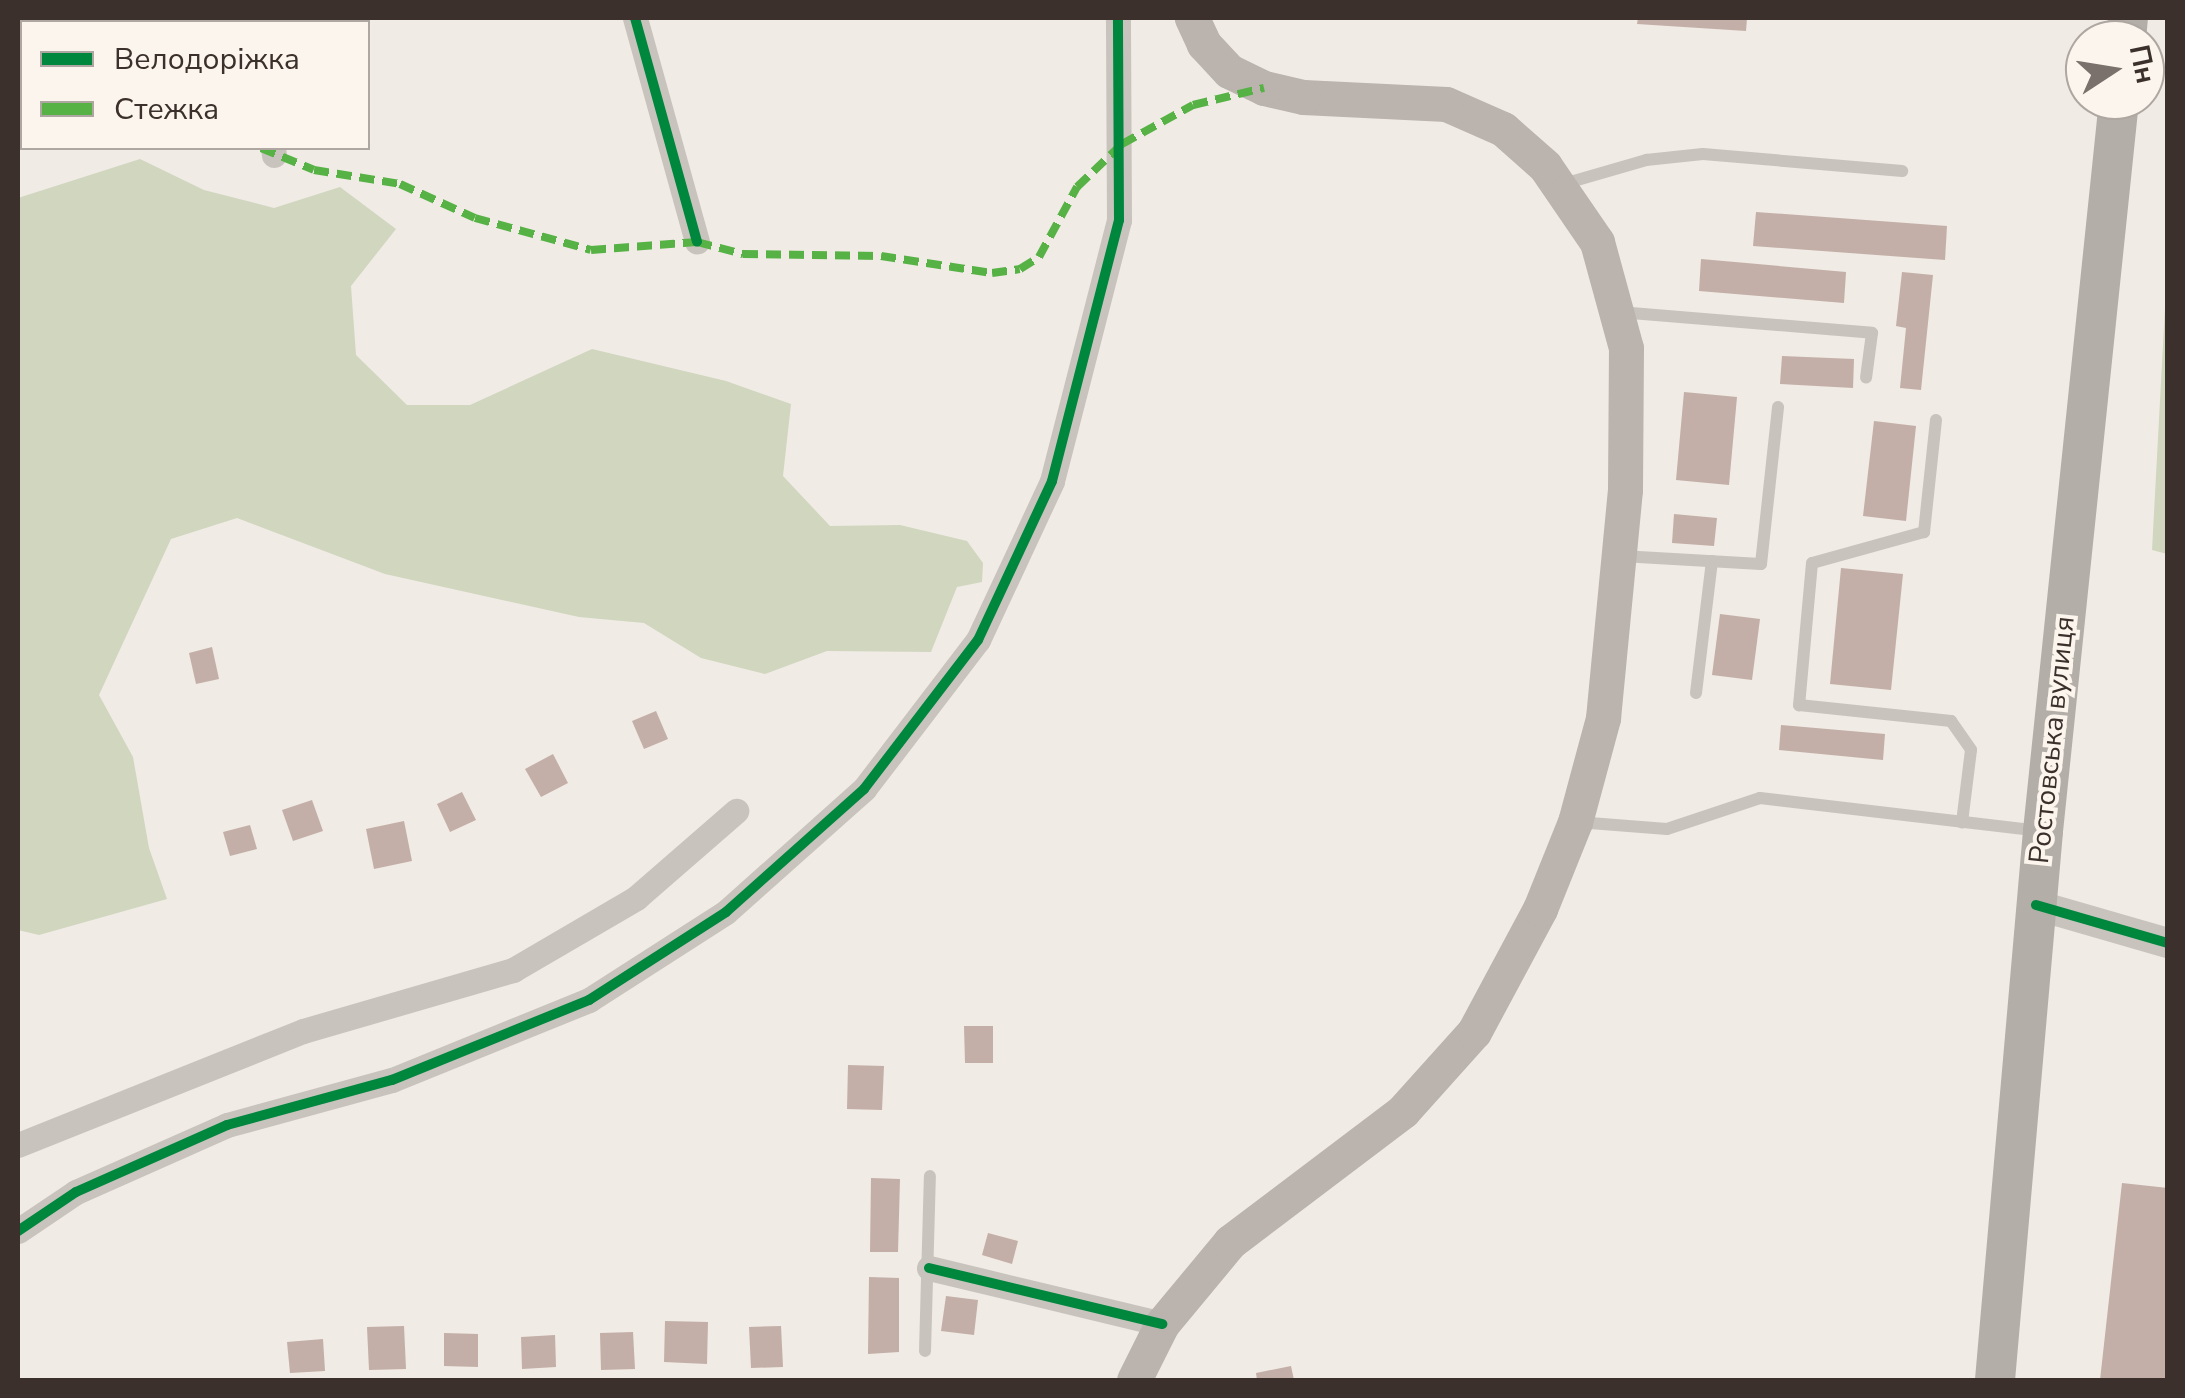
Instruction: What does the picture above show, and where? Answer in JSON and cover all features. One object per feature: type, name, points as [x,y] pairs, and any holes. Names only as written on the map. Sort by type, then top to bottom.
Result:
[{"type":"highway","name":"Ростовська вулиця","points":[[1995,1380],[2042,831],[2117,120]]},
{"type":"main road","points":[[1134,1380],[1167,1317],[1230,1242],[1403,1111],[1474,1032],[1540,908],[1575,822],[1603,718],[1619,556],[1626,348],[1596,242],[1558,185],[1503,128],[1446,104],[1303,98],[1264,88],[1229,71],[1204,44],[1192,18]]},
{"type":"street","points":[[635,18],[698,242]]},
{"type":"street","points":[[18,1231],[76,1192],[227,1124],[392,1080],[590,1000],[726,912],[864,789],[978,640],[1052,481],[1119,220],[1118,18]]},
{"type":"street","points":[[18,1146],[303,1031],[513,970],[636,898],[736,811]]},
{"type":"street","points":[[2036,905],[2168,943]]},
{"type":"street","points":[[929,1268],[1167,1317]]},
{"type":"lane","points":[[1558,185],[1646,160],[1703,154],[1902,171]]},
{"type":"lane","points":[[1616,312],[1872,333],[1866,378]]},
{"type":"lane","points":[[1619,556],[1761,564],[1778,407]]},
{"type":"lane","points":[[1936,420],[1924,532],[1812,563],[1800,705],[1951,721],[1971,750],[1962,822]]},
{"type":"lane","points":[[1696,692],[1712,561]]},
{"type":"lane","points":[[1575,822],[1667,829],[1760,798],[2042,831]]},
{"type":"lane","points":[[925,1351],[930,1176]]},
{"type":"green space","points":[[140,159],[204,190],[274,208],[340,187],[396,229],[351,286],[356,355],[407,405],[470,405],[592,349],[726,381],[791,404],[783,476],[830,526],[900,525],[967,541],[983,563],[982,582],[957,587],[931,652],[827,651],[765,674],[701,658],[644,623],[579,617],[385,574],[237,518],[171,539],[99,695],[133,757],[149,848],[167,899],[39,935],[18,930],[18,198]]},
{"type":"green space","points":[[2167,270],[2168,554],[2152,550]]},
{"type":"building","points":[[1638,18],[1747,18],[1746,31],[1637,24]]},
{"type":"building","points":[[1756,212],[1947,226],[1945,260],[1753,246]]},
{"type":"building","points":[[1701,259],[1846,272],[1844,303],[1699,291]]},
{"type":"building","points":[[1902,272],[1933,275],[1921,390],[1900,388],[1906,328],[1896,326]]},
{"type":"building","points":[[1782,356],[1854,359],[1853,388],[1780,384]]},
{"type":"building","points":[[1684,392],[1737,397],[1729,485],[1676,480]]},
{"type":"building","points":[[1874,421],[1916,426],[1906,521],[1863,516]]},
{"type":"building","points":[[1674,514],[1717,518],[1714,546],[1672,543]]},
{"type":"building","points":[[1841,568],[1903,574],[1891,690],[1830,684]]},
{"type":"building","points":[[1720,614],[1760,619],[1752,680],[1712,675]]},
{"type":"building","points":[[212,647],[219,679],[196,684],[189,653]]},
{"type":"building","points":[[656,711],[668,739],[644,749],[632,721]]},
{"type":"building","points":[[1781,725],[1885,734],[1883,760],[1779,750]]},
{"type":"building","points":[[553,754],[568,783],[541,797],[525,769]]},
{"type":"building","points":[[462,792],[476,820],[450,832],[437,804]]},
{"type":"building","points":[[312,800],[323,831],[293,841],[282,810]]},
{"type":"building","points":[[404,821],[412,861],[374,869],[366,829]]},
{"type":"building","points":[[250,825],[257,849],[230,856],[223,832]]},
{"type":"building","points":[[964,1026],[993,1026],[993,1063],[965,1063]]},
{"type":"building","points":[[848,1065],[884,1066],[882,1110],[847,1109]]},
{"type":"building","points":[[871,1178],[900,1179],[898,1252],[870,1252]]},
{"type":"building","points":[[2122,1183],[2168,1188],[2168,1380],[2100,1380]]},
{"type":"building","points":[[988,1233],[1018,1241],[1012,1264],[982,1255]]},
{"type":"building","points":[[869,1277],[899,1278],[899,1352],[868,1354]]},
{"type":"building","points":[[946,1296],[978,1300],[974,1335],[941,1331]]},
{"type":"building","points":[[665,1321],[708,1322],[707,1364],[664,1362]]},
{"type":"building","points":[[404,1326],[406,1369],[369,1370],[367,1327]]},
{"type":"building","points":[[781,1326],[783,1367],[751,1368],[749,1327]]},
{"type":"building","points":[[633,1332],[635,1369],[601,1370],[600,1333]]},
{"type":"building","points":[[444,1333],[478,1334],[478,1367],[444,1366]]},
{"type":"building","points":[[555,1335],[556,1367],[522,1369],[521,1337]]},
{"type":"building","points":[[323,1339],[325,1371],[290,1373],[287,1342]]},
{"type":"building","points":[[1291,1366],[1294,1380],[1257,1380],[1256,1373]]},
{"type":"marked path","points":[[266,150],[314,170],[400,184],[475,218],[591,250],[697,242],[743,254],[881,256],[992,273],[1020,269],[1039,257],[1077,187],[1122,144],[1193,105],[1264,88]]},
{"type":"cycle path","points":[[635,18],[697,242]]},
{"type":"cycle path","points":[[18,1231],[76,1192],[227,1125],[392,1080],[589,1000],[726,912],[864,789],[978,640],[1052,481],[1119,220],[1118,18]]},
{"type":"cycle path","points":[[2036,905],[2168,943]]},
{"type":"cycle path","points":[[929,1268],[1162,1324]]}]
